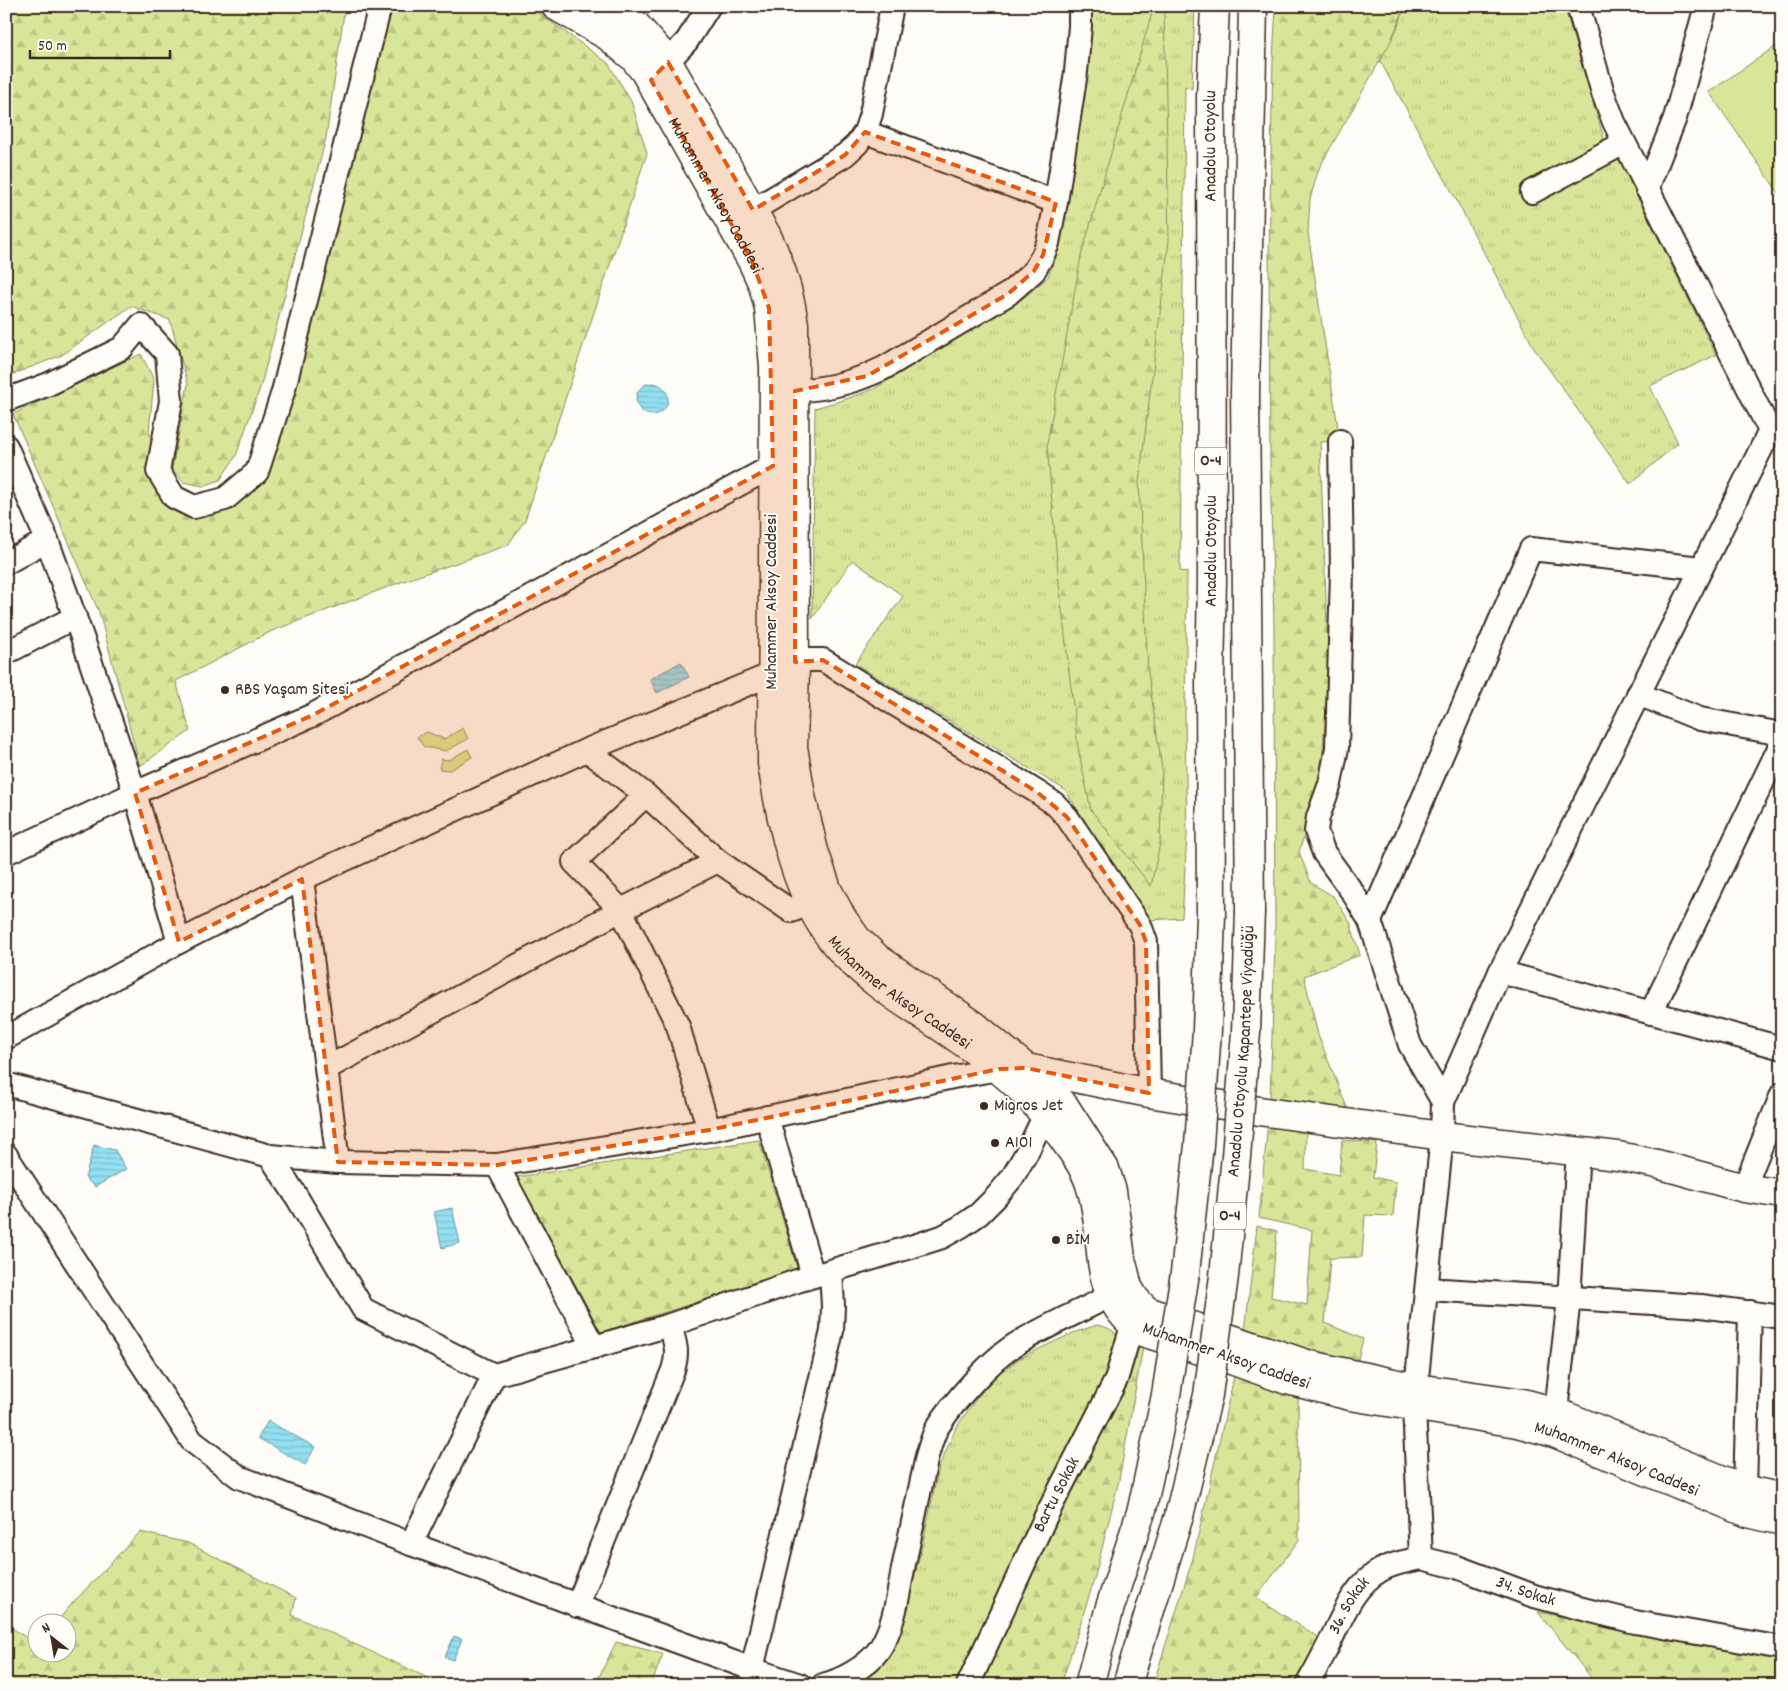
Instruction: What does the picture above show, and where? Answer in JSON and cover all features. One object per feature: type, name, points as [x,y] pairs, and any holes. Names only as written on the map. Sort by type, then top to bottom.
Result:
[{"type":"main road","name":"Muhammer Aksoy Caddesi","points":[[608,6],[635,24],[654,43],[659,71],[763,285],[769,308],[774,366],[784,391],[783,669]]},
{"type":"main road","name":"Anadolu Otoyolu","points":[[1211,915],[1210,97],[1215,6]]},
{"type":"main road","name":"Anadolu Otoyolu","points":[[1250,911],[1245,392],[1253,6]]},
{"type":"main road","name":"Muhammer Aksoy Caddesi","points":[[557,7],[608,36],[634,58],[659,71],[753,210],[779,260],[787,286],[794,324],[773,466],[783,669],[801,796],[814,850],[821,900],[822,924],[836,945],[861,972],[962,1041],[999,1069],[1030,1097],[1055,1095],[1079,1162],[1091,1187],[1105,1276],[1127,1303],[1142,1332],[1287,1380],[1350,1396],[1416,1398],[1517,1423],[1555,1423],[1745,1489],[1782,1498]]},
{"type":"main road","name":"Muhammer Aksoy Caddesi","points":[[821,900],[842,918],[858,939],[877,958],[974,1025],[1026,1068]]},
{"type":"main road","name":"Anadolu Otoyolu Kapantepe Viyadüğü","points":[[1127,1685],[1178,1516],[1208,1395],[1224,1276],[1236,1156],[1246,1032],[1250,911]]},
{"type":"main road","name":"Anadolu Otoyolu Kapantepe Viyadüğü","points":[[1089,1685],[1110,1607],[1142,1509],[1166,1396],[1184,1273],[1200,1136],[1207,1030],[1211,915]]},
{"type":"main road","points":[[999,1069],[1026,1068],[1055,1095],[1149,1093],[1266,1112],[1442,1136],[1578,1150],[1657,1164],[1744,1188],[1782,1194]]},
{"type":"main road","name":"Muhammer Aksoy Caddesi","points":[[1555,1423],[1748,1513],[1782,1521]]},
{"type":"street","points":[[6,400],[49,384],[122,348],[141,325],[167,354],[171,401],[158,471],[174,497],[194,506],[225,499],[257,472],[283,392],[380,6]]},
{"type":"street","points":[[659,71],[687,41],[709,6]]},
{"type":"street","points":[[753,210],[845,155],[857,144],[865,132],[871,114],[892,6]]},
{"type":"street","points":[[784,391],[848,383],[884,368],[1008,294],[1034,271],[1044,255],[1048,243],[1056,202],[1076,72],[1080,6]]},
{"type":"street","points":[[1421,1558],[1416,1398],[1442,1136],[1443,1102],[1500,972],[1701,568],[1776,428],[1647,189],[1614,122],[1603,93],[1578,6]]},
{"type":"street","points":[[1647,189],[1675,118],[1706,6]]},
{"type":"street","points":[[865,132],[1056,202]]},
{"type":"street","points":[[1532,192],[1624,143]]},
{"type":"street","points":[[1340,441],[1342,572],[1337,748],[1330,784],[1318,817],[1316,831],[1324,853],[1353,893],[1370,921],[1410,1045],[1443,1102]]},
{"type":"street","points":[[6,446],[47,540],[75,617],[135,793],[179,942]]},
{"type":"street","points":[[6,853],[135,793],[313,715],[773,466]]},
{"type":"street","points":[[6,563],[47,540]]},
{"type":"street","points":[[1370,921],[1532,549],[1701,568]]},
{"type":"street","points":[[6,653],[75,617]]},
{"type":"street","points":[[6,1038],[179,942],[302,878],[587,750],[805,660],[823,660],[1056,804],[1066,817],[1140,925],[1146,942],[1149,1093]]},
{"type":"street","points":[[1638,694],[1700,719],[1782,734]]},
{"type":"street","points":[[1652,1013],[1782,742]]},
{"type":"street","points":[[587,750],[646,795],[718,861],[791,911],[821,900]]},
{"type":"street","points":[[646,795],[574,862],[622,910],[678,1026],[708,1130]]},
{"type":"street","points":[[327,1068],[622,910],[718,861]]},
{"type":"street","points":[[302,878],[338,1162]]},
{"type":"street","points":[[1500,972],[1782,1048]]},
{"type":"street","points":[[6,1084],[270,1156],[338,1162],[497,1165],[708,1130],[953,1077],[999,1069]]},
{"type":"street","points":[[1744,1188],[1782,1094]]},
{"type":"street","points":[[270,1156],[296,1194],[364,1309],[494,1376],[670,1325],[822,1274],[942,1237],[979,1214],[1012,1178],[1055,1095]]},
{"type":"street","points":[[752,1670],[832,1331],[833,1306],[767,1117]]},
{"type":"street","points":[[1555,1423],[1569,1299],[1578,1150]]},
{"type":"street","points":[[6,1155],[192,1441],[239,1477],[410,1544],[577,1606],[752,1670],[800,1685]]},
{"type":"street","points":[[497,1165],[594,1347]]},
{"type":"street","points":[[1427,1289],[1569,1299],[1648,1302],[1782,1317]]},
{"type":"street","points":[[824,1685],[844,1676],[869,1660],[877,1652],[884,1640],[896,1605],[927,1456],[932,1439],[945,1417],[996,1359],[1032,1335],[1127,1303]]},
{"type":"street","name":"Bartu Sokak","points":[[968,1685],[971,1674],[1046,1516],[1116,1380],[1127,1303]]},
{"type":"street","points":[[1745,1489],[1750,1312]]},
{"type":"street","points":[[577,1606],[677,1359],[677,1347],[670,1325]]},
{"type":"street","points":[[410,1544],[494,1376]]},
{"type":"street","name":"34. Sokak","points":[[1421,1558],[1457,1566],[1534,1596],[1635,1622],[1782,1648]]},
{"type":"street","name":"36. Sokak","points":[[1307,1685],[1353,1596],[1368,1579],[1382,1570],[1405,1561],[1421,1558]]},
{"type":"highlighted area","points":[[668,62],[753,210],[845,155],[865,132],[1056,202],[1043,255],[1034,271],[1008,294],[867,376],[795,391],[795,662],[823,660],[1037,792],[1067,817],[1140,925],[1146,942],[1149,1093],[1026,1068],[999,1069],[709,1130],[497,1165],[338,1162],[302,879],[179,942],[135,793],[313,715],[773,466],[769,308],[752,261],[651,80]]},
{"type":"green space","points":[[6,6],[345,6],[326,138],[261,385],[236,456],[220,480],[203,486],[183,482],[172,468],[188,384],[170,320],[131,306],[62,355],[6,377]]},
{"type":"green space","points":[[416,6],[529,6],[608,63],[631,101],[647,153],[525,520],[508,545],[401,582],[272,631],[176,681],[190,731],[140,766],[99,612],[13,414],[141,354],[154,380],[149,431],[158,471],[194,507],[257,472],[377,17]]},
{"type":"green space","points":[[1089,6],[1195,6],[1192,89],[1185,86],[1180,571],[1187,572],[1185,718],[1187,835],[1182,918],[1149,920],[1065,790],[855,664],[903,596],[852,560],[812,619],[815,408],[874,389],[1026,296],[1048,277],[1057,253],[1088,64]]},
{"type":"green space","points":[[1154,6],[1164,6],[1169,241],[1139,482],[1148,672],[1162,769],[1160,843],[1151,886],[1091,810],[1078,748],[1059,584],[1047,444],[1081,256]]},
{"type":"green space","points":[[1276,6],[1405,6],[1390,43],[1319,168],[1310,199],[1308,233],[1340,441],[1320,442],[1329,678],[1322,760],[1314,805],[1299,852],[1311,883],[1333,896],[1350,922],[1360,955],[1304,976],[1318,1035],[1348,1110],[1270,1100],[1275,942],[1274,624],[1270,464],[1269,258],[1273,58]]},
{"type":"green space","points":[[1405,6],[1564,6],[1608,152],[1621,163],[1716,355],[1650,386],[1678,443],[1630,484],[1534,348],[1451,190],[1380,61],[1397,29]]},
{"type":"green space","points":[[1782,42],[1782,198],[1709,92]]},
{"type":"green space","points":[[463,728],[468,739],[446,751],[424,747],[417,737],[427,732],[444,739]]},
{"type":"green space","points":[[468,749],[472,757],[450,770],[439,769],[441,759],[449,760]]},
{"type":"green space","points":[[1268,1121],[1306,1129],[1305,1169],[1339,1175],[1342,1140],[1377,1143],[1373,1177],[1396,1182],[1393,1216],[1365,1215],[1362,1257],[1330,1258],[1325,1323],[1363,1339],[1356,1367],[1245,1331],[1257,1226],[1277,1231],[1271,1297],[1307,1305],[1312,1230],[1259,1218]]},
{"type":"green space","points":[[759,1140],[798,1271],[601,1332],[517,1177]]},
{"type":"green space","points":[[1097,1325],[1114,1332],[1118,1339],[1112,1365],[1009,1570],[958,1685],[854,1685],[866,1676],[906,1610],[939,1467],[956,1428],[978,1396],[999,1373],[1022,1357],[1073,1333]]},
{"type":"green space","points":[[1135,1346],[1143,1347],[1119,1480],[1094,1580],[1061,1685],[979,1685]]},
{"type":"green space","points":[[1235,1372],[1298,1397],[1299,1540],[1256,1598],[1323,1640],[1298,1685],[1153,1685],[1193,1558]]},
{"type":"green space","points":[[140,1532],[188,1543],[296,1598],[292,1615],[443,1685],[6,1685],[6,1624],[28,1639],[28,1664],[78,1664],[78,1614],[63,1614]]},
{"type":"green space","points":[[1538,1612],[1782,1660],[1782,1685],[1597,1685]]},
{"type":"green space","points":[[616,1642],[663,1654],[651,1685],[595,1685]]},
{"type":"water","points":[[652,383],[658,384],[663,388],[667,393],[667,405],[663,410],[658,414],[652,415],[646,414],[641,410],[637,405],[636,399],[637,393],[641,388],[646,384]]},
{"type":"water","points":[[681,662],[689,677],[657,693],[650,679]]},
{"type":"water","points":[[94,1145],[115,1150],[126,1169],[95,1187],[85,1178]]},
{"type":"water","points":[[452,1208],[460,1243],[442,1248],[434,1212]]},
{"type":"water","points":[[268,1421],[315,1447],[305,1465],[258,1438]]},
{"type":"water","points":[[454,1636],[462,1639],[453,1660],[445,1657]]},
{"type":"place","name":"RBS Yaşam Sitesi","points":[[225,690]]},
{"type":"place","name":"Migros Jet","points":[[984,1106]]},
{"type":"place","name":"A101","points":[[995,1143]]},
{"type":"place","name":"BİM","points":[[1056,1240]]}]
